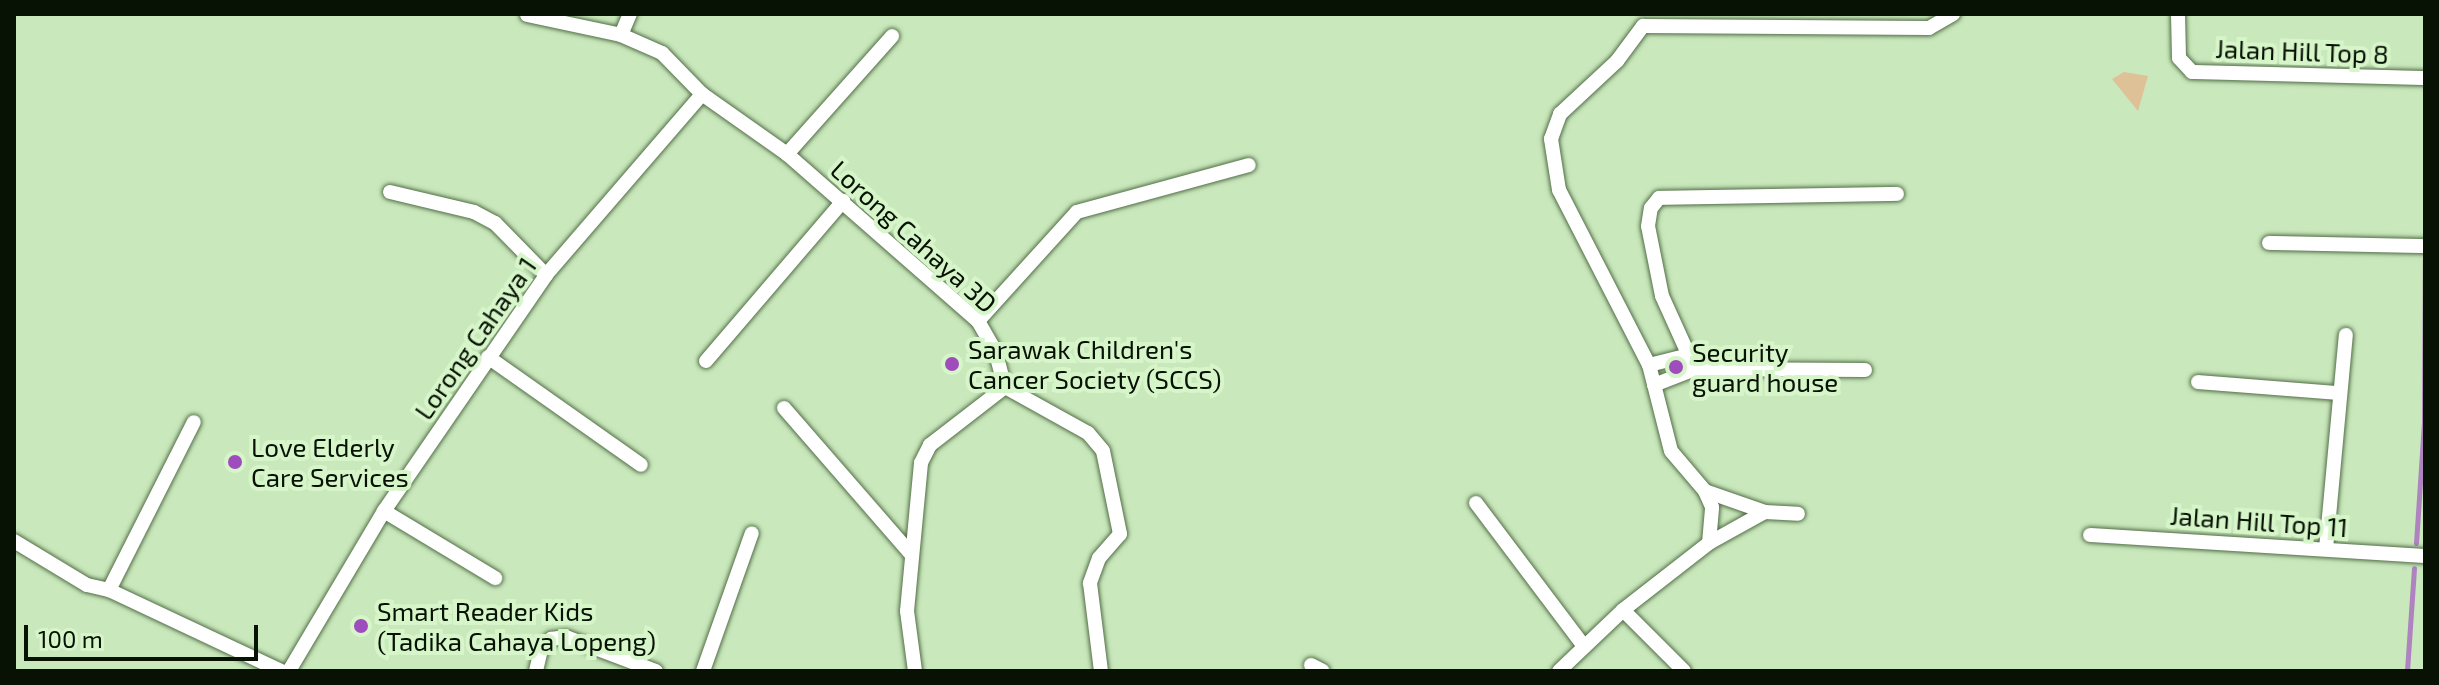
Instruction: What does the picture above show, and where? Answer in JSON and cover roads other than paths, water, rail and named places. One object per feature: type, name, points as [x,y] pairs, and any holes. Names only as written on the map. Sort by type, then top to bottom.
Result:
[{"type":"street","points":[[621,35],[630,14]]},
{"type":"street","points":[[1709,543],[1712,507],[1705,491],[1671,451],[1649,365],[1559,190],[1551,139],[1560,114],[1617,61],[1643,20],[1929,28],[1953,14]]},
{"type":"street","name":"Jalan Hill Top 8","points":[[2178,14],[2179,58],[2192,72],[2425,78]]},
{"type":"street","name":"Lorong Cahaya 3D","points":[[527,15],[621,35],[662,53],[702,94],[787,154],[978,321],[995,350],[1005,387]]},
{"type":"street","points":[[787,154],[892,36]]},
{"type":"street","name":"Lorong Cahaya 1","points":[[289,671],[384,511],[546,275],[702,94]]},
{"type":"street","points":[[978,321],[1077,212],[1249,165]]},
{"type":"street","points":[[390,192],[474,212],[495,223],[546,275]]},
{"type":"street","points":[[1695,369],[1685,356],[1662,296],[1648,226],[1659,198],[1897,194]]},
{"type":"street","points":[[706,361],[843,201]]},
{"type":"street","points":[[2269,243],[2425,246]]},
{"type":"street","points":[[2326,549],[2346,335]]},
{"type":"street","points":[[1649,365],[1685,356]]},
{"type":"street","points":[[488,357],[641,465]]},
{"type":"street","points":[[1654,385],[1695,369],[1865,370]]},
{"type":"street","points":[[2198,382],[2339,393]]},
{"type":"street","points":[[915,671],[907,633],[910,553],[921,463],[930,445],[1005,387],[1088,433],[1103,451],[1120,534],[1099,558],[1090,583],[1101,671]]},
{"type":"street","points":[[784,408],[910,553]]},
{"type":"street","points":[[109,590],[194,422]]},
{"type":"street","points":[[1705,491],[1765,512],[1798,514]]},
{"type":"street","points":[[1476,503],[1583,645]]},
{"type":"street","points":[[384,511],[495,578]]},
{"type":"street","points":[[1559,671],[1623,610],[1709,543],[1765,512]]},
{"type":"street","points":[[703,671],[752,533]]},
{"type":"street","name":"Jalan Hill Top 11","points":[[2090,535],[2425,556]]},
{"type":"street","points":[[14,541],[87,585],[109,590],[281,671]]},
{"type":"street","points":[[1623,610],[1684,671]]},
{"type":"street","points":[[536,671],[541,650],[551,639],[566,637],[656,671]]},
{"type":"waterway","points":[[2425,196],[2425,233]]},
{"type":"waterway","points":[[2416,543],[2424,424],[2425,259]]},
{"type":"waterway","points":[[2407,671],[2414,568]]},
{"type":"place","name":"Sarawak Children's Cancer Society (SCCS)","points":[[952,364]]},
{"type":"place","name":"Security guard house","points":[[1676,367]]},
{"type":"place","name":"Love Elderly Care Services","points":[[235,462]]},
{"type":"place","name":"Smart Reader Kids (Tadika Cahaya Lopeng)","points":[[361,626]]}]
